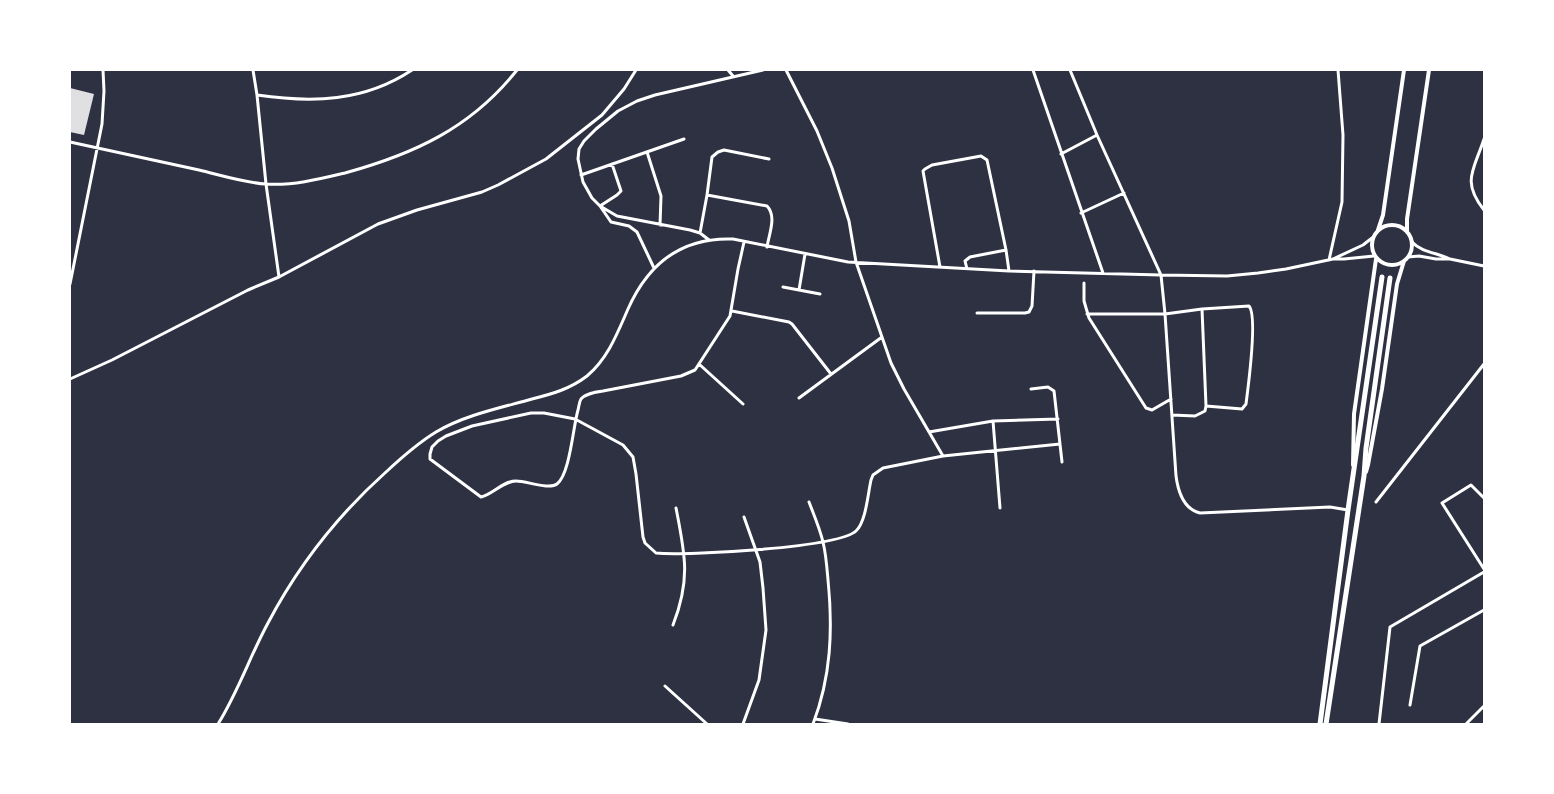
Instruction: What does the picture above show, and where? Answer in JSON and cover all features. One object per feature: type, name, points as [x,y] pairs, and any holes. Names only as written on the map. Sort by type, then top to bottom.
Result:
[{"type":"highway","points":[[1320,724],[1348,510],[1360,439],[1382,277]]},
{"type":"highway","points":[[1326,724],[1364,476],[1366,448],[1390,278]]},
{"type":"street","points":[[70,284],[98,148],[104,108],[103,70]]},
{"type":"street","points":[[253,70],[279,277]]},
{"type":"street","points":[[257,94],[283,99],[321,100],[339,98],[358,94],[389,82],[412,70]]},
{"type":"street","points":[[70,142],[266,184],[311,181],[389,160],[414,150],[463,123],[500,90],[517,70]]},
{"type":"street","points":[[70,379],[112,360],[248,290],[279,277],[378,224],[416,210],[482,192],[546,159],[602,115],[624,89],[636,70]]},
{"type":"street","points":[[728,70],[733,76]]},
{"type":"street","points":[[654,268],[637,232],[629,226],[611,222],[592,198],[583,182],[578,159],[579,149],[584,140],[618,111],[636,101],[764,70]]},
{"type":"street","points":[[786,70],[811,118],[832,168],[848,221],[856,262],[891,363],[897,377],[943,456]]},
{"type":"street","points":[[1033,70],[1103,273]]},
{"type":"street","points":[[1070,70],[1097,136],[1161,275],[1177,482],[1184,502],[1192,510],[1205,513],[1330,507],[1348,510]]},
{"type":"street","points":[[1331,259],[1342,202],[1343,135],[1338,70]]},
{"type":"street","points":[[218,724],[279,602],[296,575],[330,529],[355,502],[395,464],[436,432],[476,414],[549,396],[570,387],[586,376],[604,359],[620,329],[636,292],[654,268],[676,252],[691,245],[715,238],[733,239],[767,247],[856,262],[1008,271],[1227,276],[1286,269],[1331,259],[1362,245],[1372,238],[1378,230],[1383,215],[1404,70]]},
{"type":"street","points":[[1364,476],[1379,408],[1398,278],[1412,247],[1407,219],[1429,70]]},
{"type":"street","points":[[1061,154],[1097,136]]},
{"type":"street","points":[[581,175],[684,139]]},
{"type":"street","points":[[1484,139],[1472,172],[1471,187],[1475,198],[1484,210]]},
{"type":"street","points":[[700,233],[712,157],[724,150],[769,159]]},
{"type":"street","points":[[646,152],[661,196],[660,225]]},
{"type":"street","points":[[940,267],[923,175],[925,169],[932,165],[981,156],[987,160],[1006,250],[1008,271]]},
{"type":"street","points":[[600,206],[618,195],[620,191],[612,164]]},
{"type":"street","points":[[1081,213],[1124,192]]},
{"type":"street","points":[[707,195],[767,206],[773,216],[767,247]]},
{"type":"street","points":[[600,206],[617,216],[700,233],[709,240]]},
{"type":"street","points":[[1378,230],[1390,225],[1403,228],[1408,232]]},
{"type":"street","points":[[1372,238],[1371,248],[1375,257],[1382,263],[1391,266],[1406,259],[1419,256],[1484,266]]},
{"type":"street","points":[[744,242],[736,278],[732,311],[699,364],[692,371],[684,375],[590,394],[580,400],[575,419],[565,471],[561,480],[553,486],[513,481],[481,497],[430,459],[432,447],[438,441],[472,426],[532,413],[544,413],[575,419],[623,445],[633,457],[642,537],[645,543],[656,553],[685,554],[756,550],[823,543],[853,533],[859,529],[871,480],[873,475],[883,468],[943,456],[1060,444]]},
{"type":"street","points":[[1412,242],[1421,249],[1450,260]]},
{"type":"street","points":[[967,268],[965,261],[970,257],[1006,250]]},
{"type":"street","points":[[800,290],[805,254]]},
{"type":"street","points":[[1331,259],[1344,260],[1375,257]]},
{"type":"street","points":[[1353,475],[1352,444],[1354,414],[1375,257]]},
{"type":"street","points":[[977,313],[1025,314],[1029,312],[1032,306],[1034,271]]},
{"type":"street","points":[[1084,283],[1084,301],[1087,314],[1146,408],[1152,410],[1170,399]]},
{"type":"street","points":[[783,288],[820,294]]},
{"type":"street","points":[[1087,314],[1165,314],[1249,306],[1253,310],[1253,332],[1245,407],[1242,409],[1206,406]]},
{"type":"street","points":[[1172,415],[1195,416],[1205,412],[1202,309]]},
{"type":"street","points":[[732,311],[789,322],[831,374]]},
{"type":"street","points":[[799,398],[882,337]]},
{"type":"street","points":[[699,364],[743,404]]},
{"type":"street","points":[[1376,502],[1484,364]]},
{"type":"street","points":[[1031,389],[1048,387],[1054,391],[1062,462]]},
{"type":"street","points":[[930,432],[993,421],[1058,419]]},
{"type":"street","points":[[993,421],[1000,508]]},
{"type":"street","points":[[1484,498],[1471,486],[1442,503],[1484,569]]},
{"type":"street","points":[[809,502],[823,543],[829,588],[830,651],[827,677],[813,724]]},
{"type":"street","points":[[673,625],[680,610],[686,572],[685,554],[676,508]]},
{"type":"street","points":[[743,724],[759,680],[766,630],[762,580],[756,550],[744,517]]},
{"type":"street","points":[[1379,724],[1390,627],[1484,572]]},
{"type":"street","points":[[1410,705],[1420,646],[1484,610]]},
{"type":"street","points":[[665,686],[707,724]]},
{"type":"street","points":[[1466,724],[1484,706]]},
{"type":"street","points":[[815,719],[848,724]]},
{"type":"building","points":[[70,88],[94,94],[84,135],[70,132]]}]
